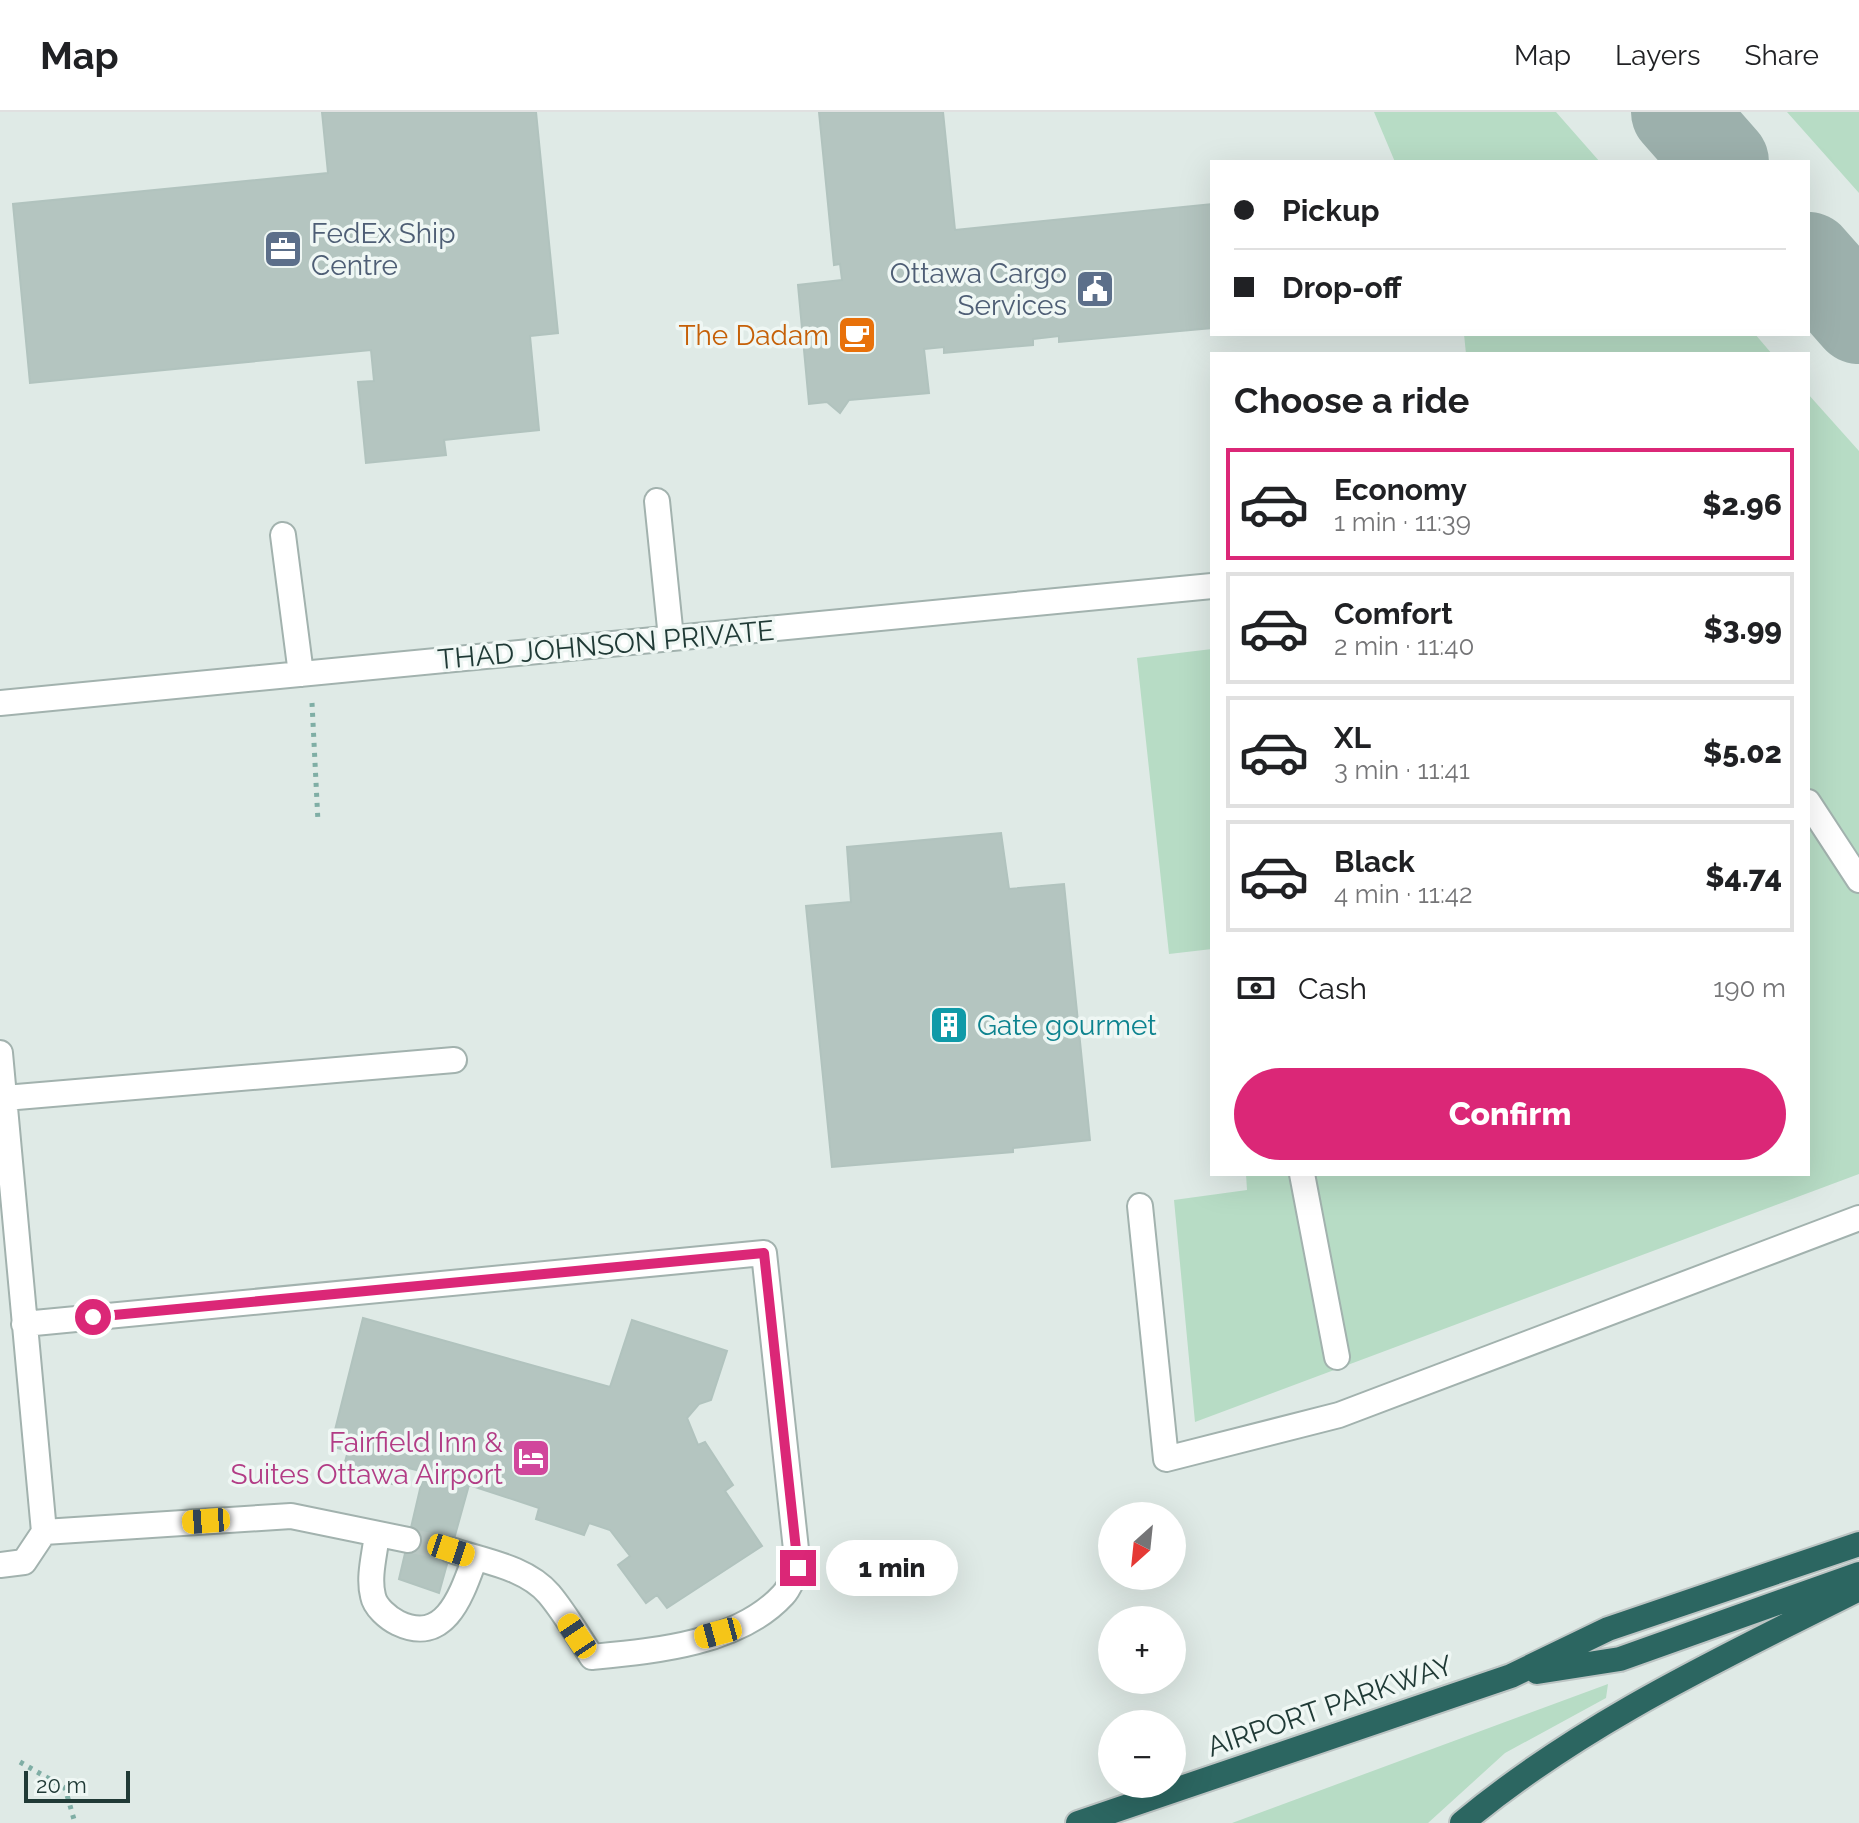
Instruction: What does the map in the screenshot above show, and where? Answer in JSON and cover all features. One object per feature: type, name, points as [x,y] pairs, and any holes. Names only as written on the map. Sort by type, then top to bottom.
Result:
[{"type":"highway","name":"AIRPORT PARKWAY","points":[[1078,1823],[1511,1676],[1608,1629],[1859,1544]]},
{"type":"highway","name":"AIRPORT PARKWAY","points":[[1511,1676],[1620,1659],[1859,1574]]},
{"type":"highway","points":[[1462,1823],[1574,1739],[1637,1701],[1859,1589]]},
{"type":"street","points":[[657,501],[671,638]]},
{"type":"street","points":[[283,535],[301,674]]},
{"type":"street","name":"THAD JOHNSON PRIVATE","points":[[0,703],[1210,586]]},
{"type":"street","points":[[1810,805],[1859,880]]},
{"type":"street","points":[[0,1053],[44,1532],[24,1562],[0,1565]]},
{"type":"street","points":[[5,1098],[454,1060]]},
{"type":"street","points":[[1302,1176],[1337,1357]]},
{"type":"street","points":[[1140,1206],[1166,1459],[1339,1415],[1859,1218]]},
{"type":"street","points":[[24,1324],[764,1253],[798,1568],[786,1593],[745,1623],[718,1633],[651,1651],[592,1657],[548,1593],[513,1570],[451,1550]]},
{"type":"street","points":[[44,1532],[291,1516],[408,1540]]},
{"type":"street","points":[[377,1534],[372,1587],[375,1604],[397,1623],[412,1627],[435,1626],[449,1617],[475,1558]]},
{"type":"path","points":[[312,697],[318,822]]},
{"type":"path","points":[[20,1762],[65,1788],[75,1823]]},
{"type":"green space","points":[[1374,112],[1556,112],[1598,160],[1394,160]]},
{"type":"green space","points":[[1787,112],[1859,112],[1859,193]]},
{"type":"green space","points":[[1464,336],[1757,336],[1770,352],[1466,352]]},
{"type":"green space","points":[[1810,396],[1859,451],[1859,1174],[1195,1422],[1174,1200],[1247,1190],[1246,1176],[1810,1176]]},
{"type":"green space","points":[[1210,649],[1210,949],[1169,954],[1137,658]]},
{"type":"green space","points":[[1608,1684],[1606,1698],[1505,1753],[1428,1823],[1232,1823]]},
{"type":"building","name":"FedEx Ship Centre","points":[[322,112],[536,112],[558,333],[530,336],[539,430],[444,440],[446,455],[366,463],[358,382],[374,381],[371,350],[30,383],[13,204],[328,173]]},
{"type":"building","points":[[819,112],[943,112],[955,230],[1210,204],[1210,328],[1059,342],[1059,336],[1033,339],[1033,345],[944,353],[944,347],[924,349],[929,393],[849,400],[840,413],[827,402],[809,404],[798,285],[842,280],[840,264],[834,265]]},
{"type":"building","name":"Gate gourmet","points":[[1001,833],[1009,889],[1064,884],[1090,1140],[1013,1148],[1013,1152],[832,1167],[806,906],[851,902],[847,847]]},
{"type":"building","name":"Fairfield Inn & Suites Ottawa Airport","points":[[363,1318],[610,1387],[632,1320],[727,1351],[711,1400],[699,1404],[687,1418],[698,1445],[705,1442],[733,1485],[725,1491],[762,1546],[667,1608],[657,1595],[646,1603],[618,1565],[630,1556],[610,1530],[589,1523],[584,1535],[536,1519],[539,1508],[469,1485],[439,1593],[399,1579],[424,1472],[397,1465],[392,1484],[343,1469],[348,1451],[331,1446]]},
{"type":"taxiway","points":[[1678,112],[1720,160]]},
{"type":"taxiway","points":[[1810,261],[1859,317]]},
{"type":"tunnel","points":[[408,1540],[451,1550]]},
{"type":"place","name":"FedEx Ship Centre","points":[[283,249]]},
{"type":"place","name":"Ottawa Cargo Services","points":[[1095,289]]},
{"type":"place","name":"The Dadam","points":[[857,335]]},
{"type":"place","name":"Gate gourmet","points":[[949,1025]]},
{"type":"place","name":"Fairfield Inn & Suites Ottawa Airport","points":[[531,1458]]},
{"type":"route","points":[[93,1317],[764,1253],[798,1568]]}]
